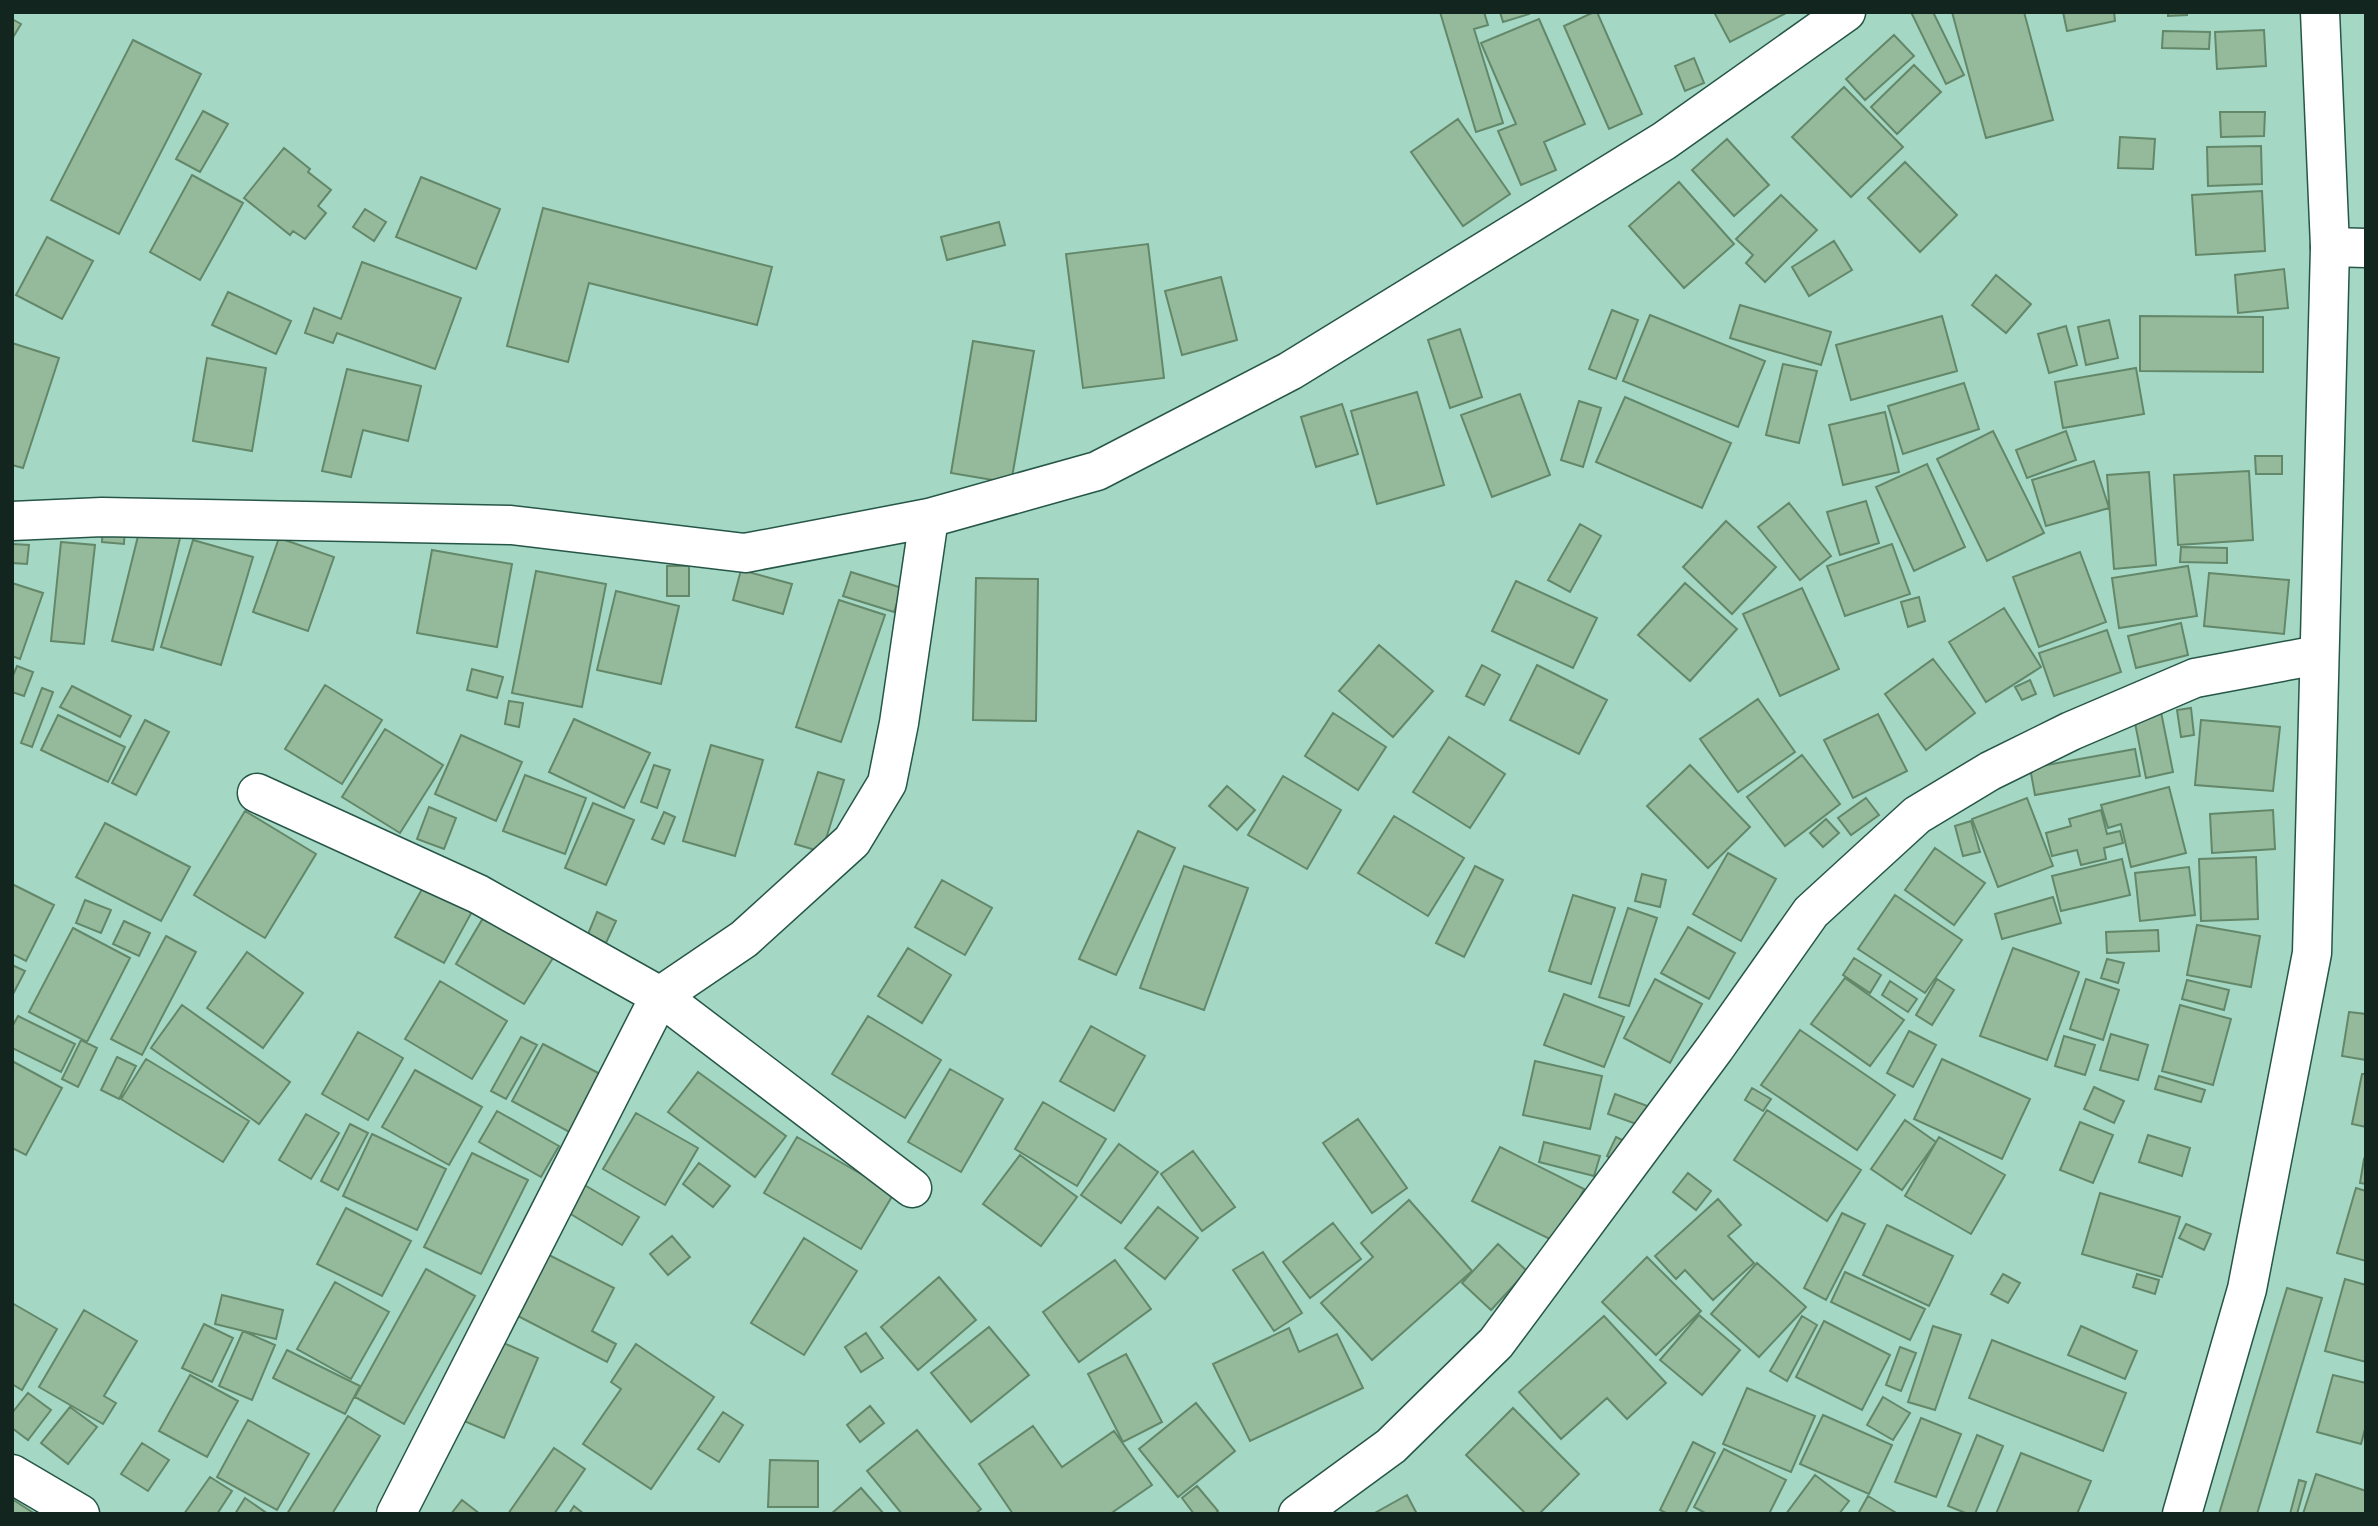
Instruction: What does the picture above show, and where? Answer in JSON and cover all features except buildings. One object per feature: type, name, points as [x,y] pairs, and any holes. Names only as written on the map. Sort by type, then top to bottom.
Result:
[{"type":"street","points":[[12,521],[102,517],[511,525],[744,553],[929,518],[1097,471],[1290,371],[1664,141],[1846,12]]},
{"type":"street","points":[[2182,1514],[2247,1289],[2312,953],[2318,655],[2348,247],[2320,12]]},
{"type":"street","points":[[396,1514],[660,996],[744,939],[852,841],[887,783],[899,723],[929,518]]},
{"type":"street","points":[[1298,1514],[1391,1446],[1496,1343],[1715,1048],[1811,912],[1917,815],[2001,765],[2071,731],[2195,678],[2318,655]]},
{"type":"street","points":[[257,793],[478,894],[660,996],[912,1188]]},
{"type":"street","points":[[12,1474],[80,1514]]}]
